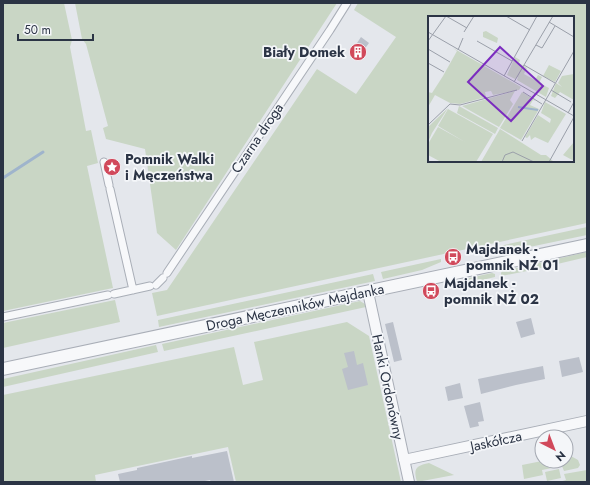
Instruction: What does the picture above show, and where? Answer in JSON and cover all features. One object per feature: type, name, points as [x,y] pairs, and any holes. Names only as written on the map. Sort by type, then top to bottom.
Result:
[{"type":"street","name":"Czarna droga","points":[[133,290],[153,285],[165,275],[347,3]]},
{"type":"street","points":[[3,317],[133,290],[104,162]]},
{"type":"street","name":"Droga Męczenników Majdanka","points":[[3,369],[587,245]]},
{"type":"street","name":"Hanki Ordonówny","points":[[368,292],[409,482]]},
{"type":"street","name":"Jaskółcza","points":[[404,460],[587,421]]},
{"type":"green space","points":[[3,3],[64,3],[72,40],[70,47],[86,131],[91,130],[98,163],[87,166],[113,288],[3,311]]},
{"type":"green space","points":[[75,3],[337,3],[176,250],[157,233],[145,149],[106,139],[103,128],[108,126],[86,44],[82,39]]},
{"type":"green space","points":[[358,3],[587,3],[587,223],[157,316],[152,293],[167,290],[317,69],[356,94],[396,37],[354,10]]},
{"type":"green space","points":[[587,227],[587,235],[501,253],[477,254],[476,251]]},
{"type":"green space","points":[[587,252],[587,257],[532,270],[530,265]]},
{"type":"green space","points":[[441,259],[441,262],[422,270],[383,279],[381,272]]},
{"type":"green space","points":[[526,266],[527,271],[501,276],[502,271]]},
{"type":"green space","points":[[492,273],[495,274],[495,277],[448,288],[448,286],[469,278]]},
{"type":"green space","points":[[373,274],[375,281],[159,327],[158,320]]},
{"type":"green space","points":[[115,300],[120,322],[3,348],[3,323]]},
{"type":"green space","points":[[360,301],[365,304],[366,307],[164,351],[162,344]]},
{"type":"green space","points":[[347,322],[369,336],[401,482],[236,482],[228,447],[95,475],[96,482],[3,482],[3,395],[234,347],[243,385],[263,380],[254,342]]},
{"type":"green space","points":[[156,345],[158,352],[3,387],[3,379]]},
{"type":"green space","points":[[574,458],[578,460],[580,465],[578,468],[574,469]]},
{"type":"green space","points":[[429,463],[454,475],[417,482],[415,474],[417,468],[421,465]]},
{"type":"green space","points":[[534,463],[534,469],[547,469],[542,470],[543,475],[524,479],[522,465]]},
{"type":"green space","points":[[559,469],[561,478],[547,481],[545,472]]},
{"type":"green space","points":[[563,469],[573,469],[564,471]]},
{"type":"green space","points":[[587,470],[587,482],[559,482],[566,480],[564,474]]},
{"type":"building","points":[[361,37],[369,43],[361,54],[353,49]]},
{"type":"building","points":[[531,318],[535,334],[521,338],[516,322]]},
{"type":"building","points":[[393,322],[402,360],[394,362],[385,324]]},
{"type":"building","points":[[354,351],[357,365],[363,363],[368,385],[348,390],[342,369],[348,367],[344,353]]},
{"type":"building","points":[[579,357],[583,372],[562,377],[559,361]]},
{"type":"building","points":[[543,366],[545,379],[481,394],[478,379]]},
{"type":"building","points":[[460,383],[463,398],[448,401],[445,387]]},
{"type":"building","points":[[480,402],[484,421],[478,422],[479,426],[470,428],[464,406]]},
{"type":"building","points":[[227,451],[234,482],[211,482],[210,480],[200,482],[120,482],[118,474],[137,470],[137,468],[192,456],[192,458]]},
{"type":"waterway","points":[[3,178],[43,152]]},
{"type":"place","name":"Biały Domek","points":[[358,52]]},
{"type":"place","name":"Pomnik Walki i Męczeństwa","points":[[112,167]]},
{"type":"place","name":"Majdanek - pomnik NŻ 01","points":[[453,257]]},
{"type":"place","name":"Majdanek - pomnik NŻ 02","points":[[431,291]]}]
